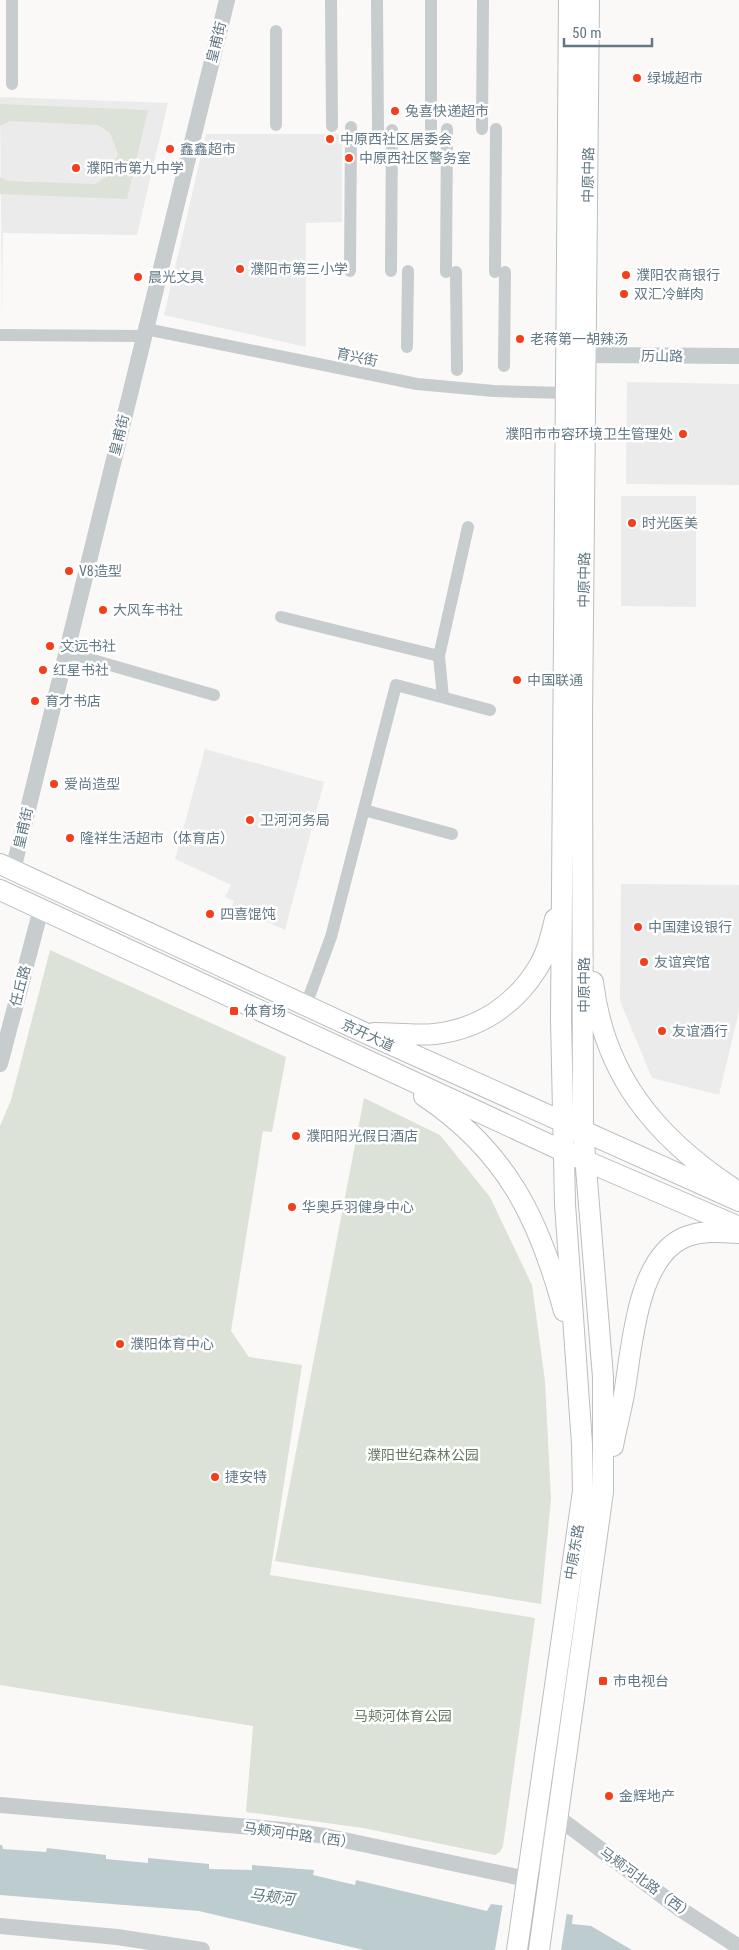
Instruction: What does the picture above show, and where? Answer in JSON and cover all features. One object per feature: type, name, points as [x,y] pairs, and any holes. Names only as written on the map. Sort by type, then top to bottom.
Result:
[{"type":"main road","name":"中原中路","points":[[563,1151],[562,882],[569,0]]},
{"type":"main road","name":"中原中路","points":[[585,1160],[583,1132],[582,872],[589,0]]},
{"type":"main road","name":"京开大道","points":[[6,867],[363,1032],[739,1201]]},
{"type":"main road","points":[[582,872],[594,986],[601,1023],[617,1069],[646,1110],[671,1139],[710,1172],[739,1192]]},
{"type":"main road","points":[[363,1032],[434,1034],[477,1024],[496,1014],[538,968],[549,942],[562,882]]},
{"type":"main road","name":"京开大道","points":[[0,890],[563,1151],[739,1227]]},
{"type":"main road","points":[[368,1059],[448,1112],[477,1138],[500,1166],[530,1211],[542,1240],[553,1271],[576,1359]]},
{"type":"main road","name":"中原东路","points":[[517,1950],[583,1491],[582,1444],[563,1151]]},
{"type":"main road","name":"中原东路","points":[[539,1950],[556,1816],[603,1492],[603,1377],[585,1160]]},
{"type":"main road","points":[[603,1492],[624,1393],[630,1353],[645,1287],[652,1272],[670,1247],[682,1238],[696,1233],[739,1234]]},
{"type":"street","points":[[12,0],[12,84]]},
{"type":"street","name":"皇甫街","points":[[6,867],[65,652],[226,0]]},
{"type":"street","points":[[331,0],[332,126]]},
{"type":"street","points":[[377,0],[378,130]]},
{"type":"street","points":[[431,0],[431,129]]},
{"type":"street","points":[[482,129],[483,0]]},
{"type":"street","points":[[276,31],[276,125]]},
{"type":"street","points":[[350,271],[351,128]]},
{"type":"street","points":[[447,129],[456,370]]},
{"type":"street","points":[[496,129],[504,366]]},
{"type":"street","points":[[391,271],[392,130]]},
{"type":"street","points":[[407,347],[408,272]]},
{"type":"street","name":"育兴街","points":[[0,335],[145,332],[417,384],[494,391],[565,392]]},
{"type":"street","name":"历山路","points":[[586,355],[739,356]]},
{"type":"street","points":[[443,697],[439,656],[468,527]]},
{"type":"street","points":[[281,617],[439,656]]},
{"type":"street","points":[[65,652],[214,695]]},
{"type":"street","points":[[306,1005],[331,937],[396,684],[490,710]]},
{"type":"street","points":[[364,810],[452,834]]},
{"type":"street","name":"任丘路","points":[[0,1020],[36,906]]},
{"type":"street","name":"任丘路","points":[[0,1064],[36,906]]},
{"type":"street","name":"马颊河中路（西）","points":[[0,1805],[284,1830],[334,1838],[527,1879]]},
{"type":"street","points":[[527,1879],[556,1816]]},
{"type":"street","name":"马颊河北路（西）","points":[[556,1816],[680,1910],[739,1947]]},
{"type":"street","points":[[0,1926],[117,1937],[202,1950]]},
{"type":"shaded area","name":"濮阳市第九中学","points":[[0,97],[168,103],[137,235],[3,233],[2,321]]},
{"type":"shaded area","name":"濮阳市第三小学","points":[[206,134],[342,134],[342,222],[306,223],[306,347],[164,315]]},
{"type":"shaded area","name":"濮阳市市容环境卫生管理处","points":[[627,382],[739,384],[739,485],[626,484]]},
{"type":"shaded area","points":[[621,496],[696,496],[696,607],[621,606]]},
{"type":"shaded area","name":"卫河河务局","points":[[205,749],[324,782],[285,930],[232,906],[234,901],[225,897],[231,885],[175,859]]},
{"type":"shaded area","points":[[621,884],[739,885],[739,1011],[719,1095],[652,1078],[620,1001]]},
{"type":"green space","points":[[0,104],[148,110],[127,199],[0,194],[0,177],[8,181],[95,184],[112,173],[118,154],[110,133],[98,125],[10,121],[0,126]]},
{"type":"green space","name":"濮阳体育中心","points":[[50,950],[286,1057],[272,1132],[263,1131],[231,1331],[249,1357],[302,1365],[270,1575],[535,1618],[503,1846],[500,1852],[495,1855],[363,1828],[246,1812],[253,1726],[0,1685],[0,1126],[11,1100]]},
{"type":"green space","name":"濮阳世纪森林公园","points":[[364,1098],[440,1135],[490,1197],[532,1285],[545,1381],[551,1499],[541,1604],[275,1561]]},
{"type":"water","name":"马颊河","points":[[0,1845],[2,1845],[3,1849],[46,1852],[47,1848],[106,1855],[106,1859],[148,1863],[148,1858],[209,1864],[209,1869],[252,1870],[252,1865],[314,1870],[313,1875],[355,1885],[356,1880],[487,1911],[491,1904],[573,1915],[572,1924],[591,1926],[632,1950],[364,1950],[199,1911],[0,1895]]},
{"type":"pier","points":[[503,1903],[567,1912],[561,1950],[495,1950]]},
{"type":"place","name":"绿城超市","points":[[637,78]]},
{"type":"place","name":"兔喜快递超市","points":[[395,111]]},
{"type":"place","name":"中原西社区居委会","points":[[330,139]]},
{"type":"place","name":"鑫鑫超市","points":[[170,149]]},
{"type":"place","name":"中原西社区警务室","points":[[349,158]]},
{"type":"place","name":"濮阳市第九中学","points":[[76,168]]},
{"type":"place","name":"濮阳市第三小学","points":[[240,269]]},
{"type":"place","name":"濮阳农商银行","points":[[626,275]]},
{"type":"place","name":"晨光文具","points":[[138,277]]},
{"type":"place","name":"双汇冷鲜肉","points":[[624,294]]},
{"type":"place","name":"老蒋第一胡辣汤","points":[[520,339]]},
{"type":"place","name":"濮阳市市容环境卫生管理处","points":[[683,434]]},
{"type":"place","name":"时光医美","points":[[632,523]]},
{"type":"place","name":"V8造型","points":[[69,571]]},
{"type":"place","name":"大风车书社","points":[[103,610]]},
{"type":"place","name":"文远书社","points":[[50,646]]},
{"type":"place","name":"红星书社","points":[[43,670]]},
{"type":"place","name":"中国联通","points":[[517,680]]},
{"type":"place","name":"育才书店","points":[[35,701]]},
{"type":"place","name":"爱尚造型","points":[[54,784]]},
{"type":"place","name":"卫河河务局","points":[[250,820]]},
{"type":"place","name":"隆祥生活超市（体育店）","points":[[70,838]]},
{"type":"place","name":"四喜馄饨","points":[[210,914]]},
{"type":"place","name":"中国建设银行","points":[[638,927]]},
{"type":"place","name":"友谊宾馆","points":[[644,962]]},
{"type":"place","name":"体育场","points":[[234,1011]]},
{"type":"place","name":"友谊酒行","points":[[662,1031]]},
{"type":"place","name":"濮阳阳光假日酒店","points":[[296,1136]]},
{"type":"place","name":"华奥乒羽健身中心","points":[[292,1207]]},
{"type":"place","name":"濮阳体育中心","points":[[120,1344]]},
{"type":"place","name":"捷安特","points":[[215,1477]]},
{"type":"place","name":"市电视台","points":[[603,1681]]},
{"type":"place","name":"金辉地产","points":[[609,1796]]},
{"type":"park label","name":"马颊河体育公园","points":[[403,1716]]}]
